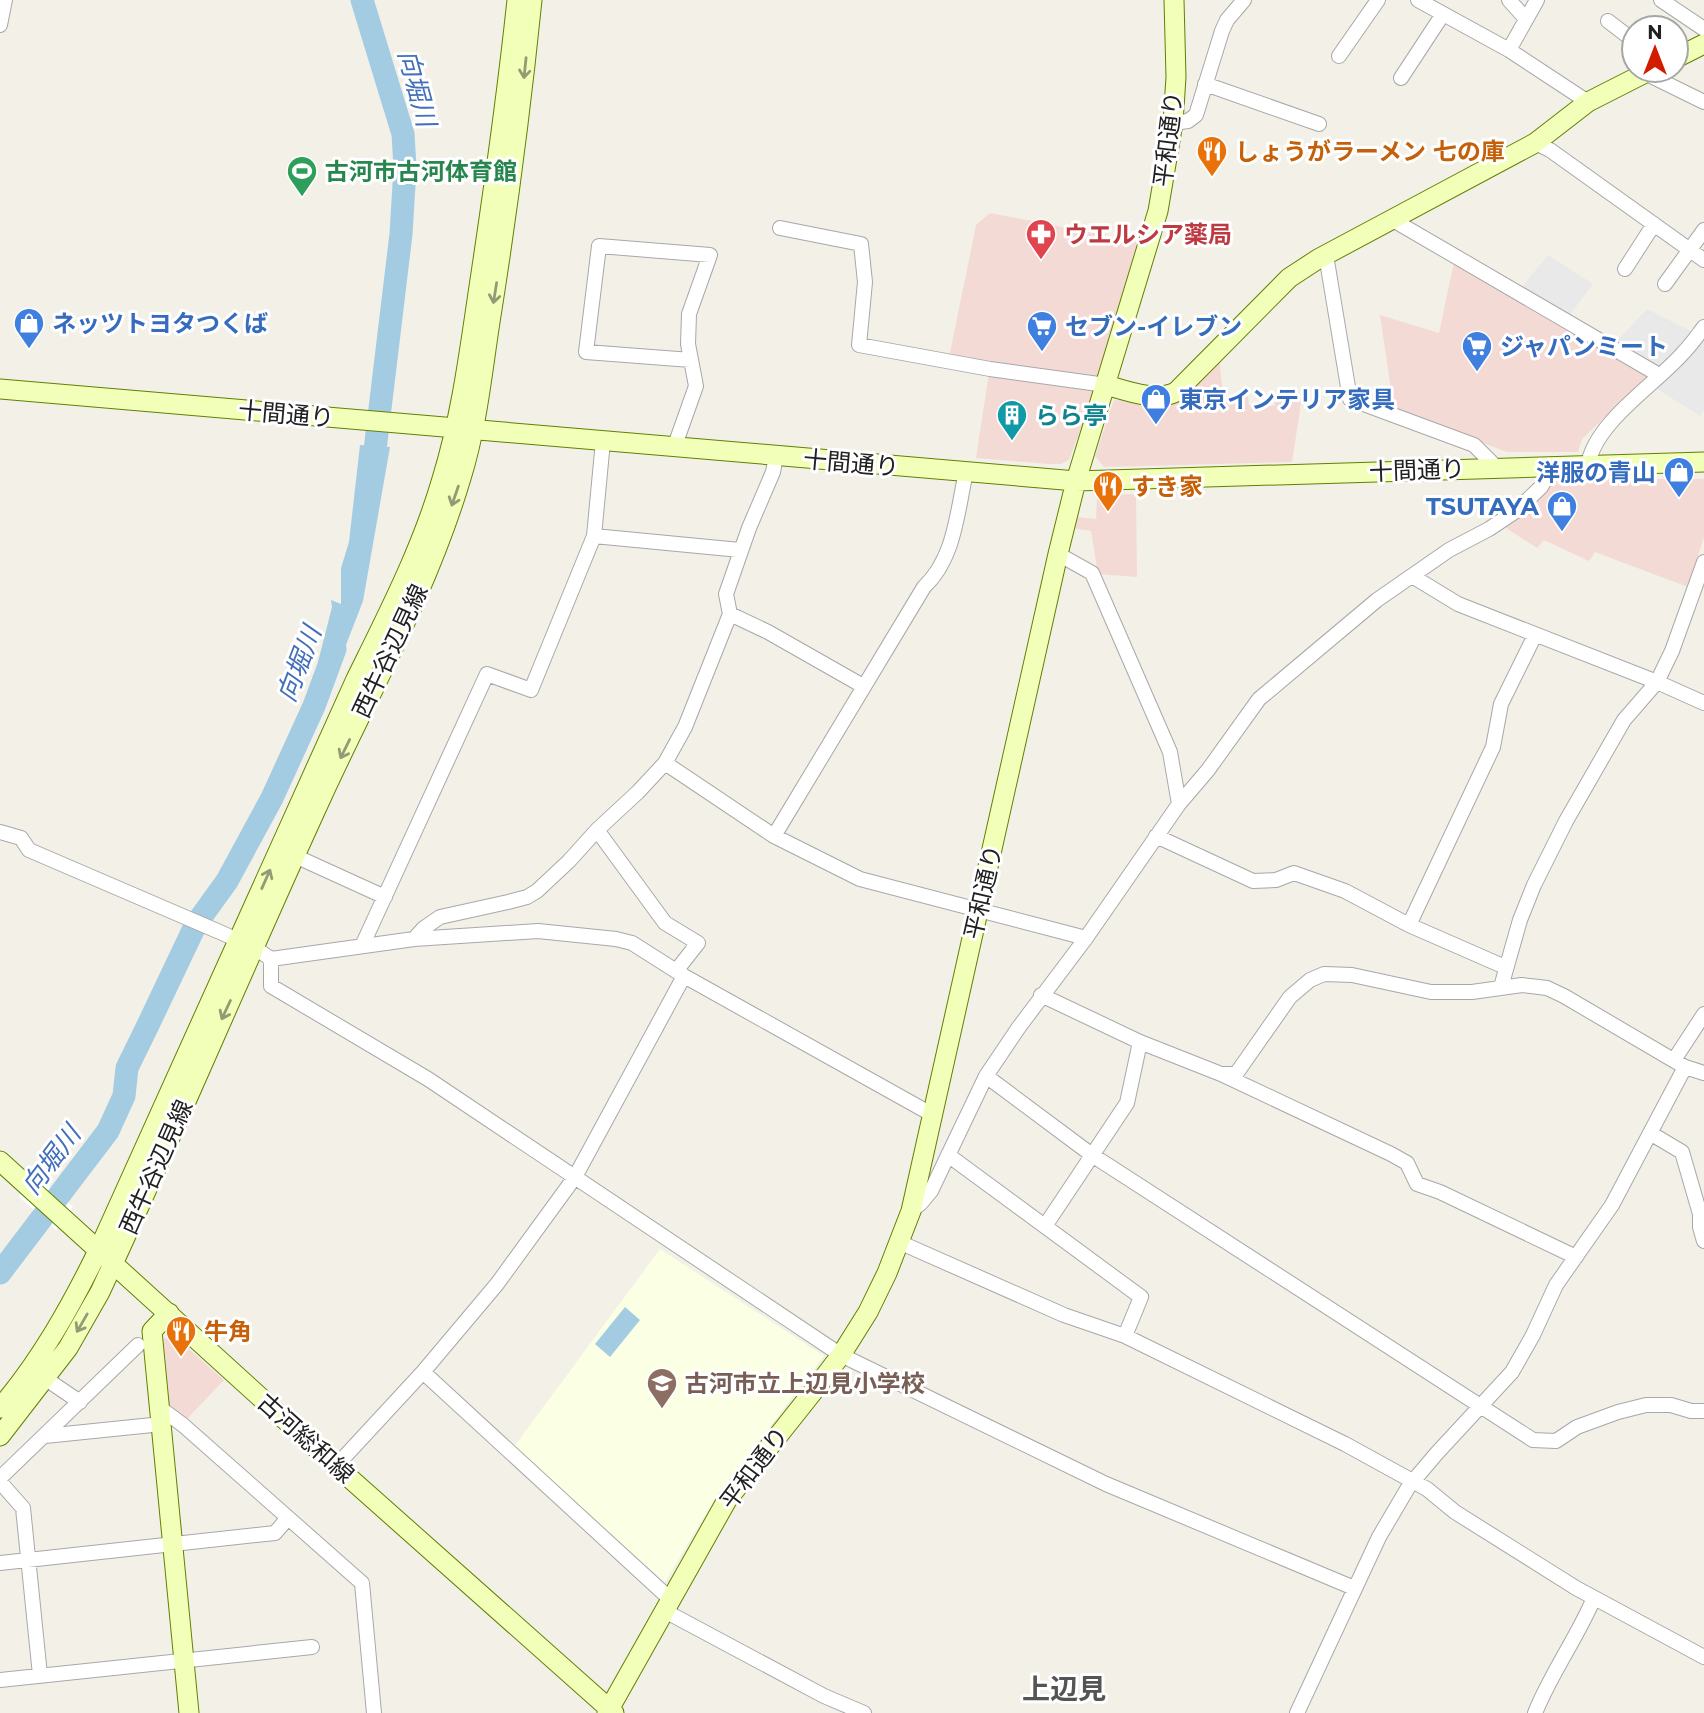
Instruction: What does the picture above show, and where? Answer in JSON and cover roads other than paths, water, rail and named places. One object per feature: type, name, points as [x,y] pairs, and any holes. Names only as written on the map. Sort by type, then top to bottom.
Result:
[{"type":"street","points":[[0,25],[5,0]]},
{"type":"street","name":"西牛谷辺見線","points":[[246,945],[295,856],[409,617],[462,477],[464,430],[517,0]]},
{"type":"street","name":"西牛谷辺見線","points":[[106,1256],[246,945],[356,679],[410,566],[464,430],[503,244],[521,108],[531,0]]},
{"type":"street","name":"平和通り","points":[[610,1712],[666,1604],[727,1500],[841,1355],[868,1312],[911,1211],[1076,481],[1154,230],[1165,177],[1176,77],[1174,0]]},
{"type":"street","points":[[1172,123],[1188,121],[1196,115],[1227,20],[1244,0]]},
{"type":"street","points":[[1339,56],[1378,0]]},
{"type":"street","points":[[1418,0],[1508,50],[1588,102]]},
{"type":"street","points":[[1509,0],[1526,19]]},
{"type":"street","points":[[1508,50],[1537,0]]},
{"type":"street","points":[[1661,0],[1704,29]]},
{"type":"street","points":[[1401,78],[1443,14]]},
{"type":"street","points":[[1608,21],[1620,30]]},
{"type":"street","points":[[1205,84],[1319,124]]},
{"type":"street","points":[[780,228],[861,244],[866,282],[859,345],[1166,397],[1176,392],[1289,278],[1326,255],[1535,143],[1588,102],[1623,84]]},
{"type":"street","points":[[1671,84],[1704,103]]},
{"type":"street","points":[[1535,143],[1550,150],[1704,260]]},
{"type":"street","points":[[1392,220],[1658,376]]},
{"type":"street","points":[[1625,269],[1654,224]]},
{"type":"street","points":[[1665,284],[1704,230]]},
{"type":"street","points":[[674,448],[696,386],[688,344],[689,314],[710,255],[599,246],[586,352],[691,360]]},
{"type":"street","points":[[1326,255],[1350,399],[1474,445],[1496,467]]},
{"type":"street","points":[[1588,465],[1592,448],[1601,435],[1682,354],[1704,327]]},
{"type":"street","name":"十間通り","points":[[0,390],[1076,481],[1704,462]]},
{"type":"street","points":[[362,946],[487,674],[531,690],[594,536],[603,441]]},
{"type":"street","points":[[414,939],[440,917],[527,897],[547,883],[665,763],[685,727],[730,614],[726,594],[740,550],[774,472],[776,456]]},
{"type":"street","points":[[911,1211],[931,1191],[986,1076],[1041,995],[1086,938],[1179,804],[1208,770],[1259,699],[1377,600],[1449,550],[1516,511],[1541,487],[1552,466]]},
{"type":"street","points":[[774,836],[924,587],[937,575],[945,560],[953,537],[965,472]]},
{"type":"street","points":[[594,536],[740,550]]},
{"type":"street","points":[[1058,554],[1092,573],[1170,752],[1179,804]]},
{"type":"street","points":[[1501,988],[1505,967],[1534,885],[1566,821],[1624,720],[1657,682],[1701,580],[1704,562]]},
{"type":"street","points":[[1412,576],[1458,604],[1704,703]]},
{"type":"street","points":[[730,614],[768,632],[863,686]]},
{"type":"street","points":[[1409,925],[1493,747],[1501,704],[1535,635]]},
{"type":"street","points":[[665,763],[774,836],[860,879],[1086,938]]},
{"type":"street","points":[[336,1466],[423,1372],[497,1284],[575,1178],[698,943],[665,923],[597,830]]},
{"type":"street","points":[[0,832],[21,838],[29,850],[246,945],[362,946],[414,939],[538,931],[632,943],[680,973],[933,1115]]},
{"type":"street","points":[[1156,836],[1253,881],[1276,880],[1294,873],[1345,891],[1409,925],[1505,967]]},
{"type":"street","points":[[295,856],[385,897]]},
{"type":"street","points":[[246,945],[271,986],[428,1079],[841,1355],[1106,1484],[1354,1588]]},
{"type":"street","points":[[1221,1074],[1236,1074],[1290,997],[1310,980],[1324,974],[1352,975],[1431,992],[1472,992],[1534,986],[1564,996],[1679,1063],[1704,1073]]},
{"type":"street","points":[[1041,995],[1140,1042],[1221,1074],[1391,1154],[1407,1163],[1417,1184],[1440,1192],[1576,1256]]},
{"type":"street","points":[[1297,1713],[1379,1537],[1413,1481],[1512,1372],[1556,1285],[1612,1205],[1650,1133],[1679,1063],[1704,1014]]},
{"type":"street","points":[[1045,1226],[1127,1103],[1140,1042]]},
{"type":"street","points":[[986,1076],[1092,1155],[1533,1440],[1556,1441],[1577,1427],[1646,1405],[1671,1405],[1691,1411],[1704,1411]]},
{"type":"street","points":[[1650,1133],[1682,1152],[1700,1214],[1704,1241]]},
{"type":"street","points":[[948,1155],[1141,1297],[1125,1336]]},
{"type":"street","name":"古河総和線","points":[[0,1161],[610,1712]]},
{"type":"street","points":[[900,1242],[1064,1315],[1125,1336],[1345,1444],[1413,1481],[1476,1525],[1594,1598],[1704,1657]]},
{"type":"street","points":[[0,1436],[46,1379],[86,1318],[106,1256]]},
{"type":"street","points":[[0,1408],[51,1339],[106,1256]]},
{"type":"street","points":[[169,1313],[152,1331],[189,1713]]},
{"type":"street","points":[[40,1675],[23,1508],[0,1480],[138,1345]]},
{"type":"street","points":[[423,1372],[666,1604],[824,1696],[864,1713]]},
{"type":"street","points":[[46,1379],[80,1402]]},
{"type":"street","points":[[44,1436],[161,1416],[183,1425],[362,1584],[374,1713]]},
{"type":"street","points":[[0,1563],[173,1542],[275,1533],[287,1519]]},
{"type":"street","points":[[1535,1713],[1559,1664],[1582,1627],[1594,1598]]},
{"type":"street","points":[[0,1680],[312,1647]]},
{"type":"water","points":[[360,445],[390,447],[363,601],[334,676],[324,678],[318,662],[332,607],[331,600],[341,604],[341,568],[349,542]]},
{"type":"water","points":[[625,1307],[640,1320],[610,1357],[595,1344]]},
{"type":"waterway","name":"向堀川","points":[[362,0],[403,134],[405,168],[401,234],[372,475]]},
{"type":"waterway","name":"向堀川","points":[[0,1273],[108,1131],[124,1096],[127,1068],[196,924],[227,881],[272,798],[314,706],[335,649]]},
{"type":"place","name":"しょうがラーメン 七の庫","points":[[1212,178]]},
{"type":"place","name":"古河市古河体育館","points":[[302,198]]},
{"type":"place","name":"ウエルシア薬局","points":[[1041,261]]},
{"type":"place","name":"ネッツトヨタつくば","points":[[29,350]]},
{"type":"place","name":"セブン-イレブン","points":[[1042,353]]},
{"type":"place","name":"ジャパンミート","points":[[1477,373]]},
{"type":"place","name":"東京インテリア家具","points":[[1156,426]]},
{"type":"place","name":"らら亭","points":[[1012,442]]},
{"type":"place","name":"洋服の青山","points":[[1679,499]]},
{"type":"place","name":"すき家","points":[[1108,513]]},
{"type":"place","name":"TSUTAYA","points":[[1562,533]]},
{"type":"place","name":"牛角","points":[[181,1358]]},
{"type":"place","name":"古河市立上辺見小学校","points":[[662,1410]]},
{"type":"district","name":"上辺見","points":[[1064,1689]]}]
